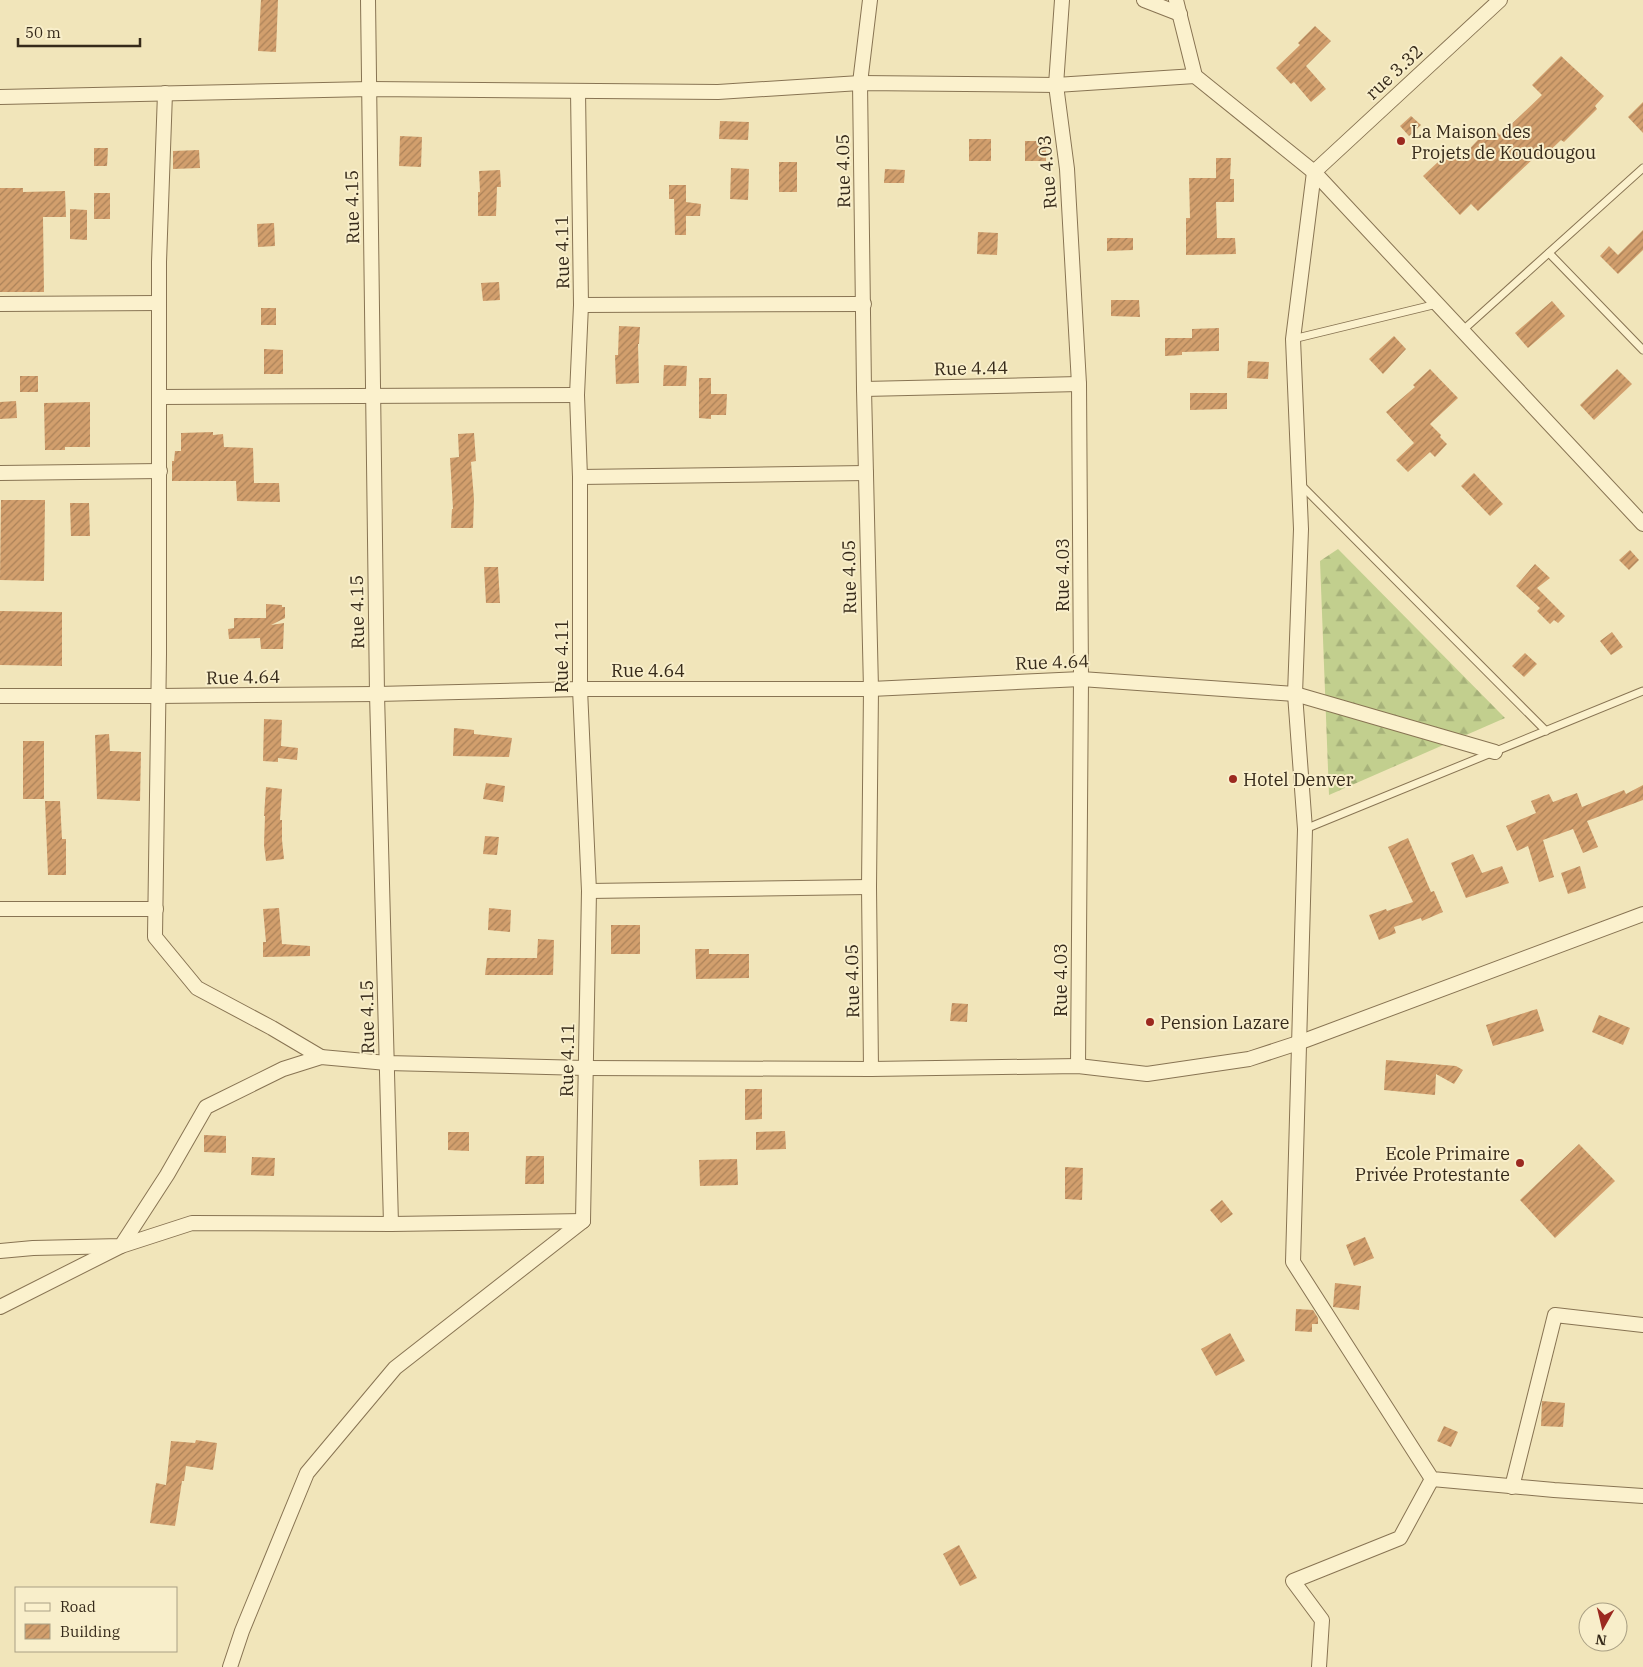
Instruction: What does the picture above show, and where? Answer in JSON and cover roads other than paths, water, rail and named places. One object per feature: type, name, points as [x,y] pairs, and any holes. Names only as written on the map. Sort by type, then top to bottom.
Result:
[{"type":"street","name":"Rue 4.15","points":[[368,0],[377,694],[391,1224]]},
{"type":"street","name":"Rue 4.05","points":[[870,0],[860,83],[864,389],[871,689],[869,887],[871,1069]]},
{"type":"street","name":"Rue 4.03","points":[[1062,0],[1056,85],[1068,169],[1079,384],[1081,679],[1078,1066]]},
{"type":"street","points":[[1144,0],[1178,7],[1195,76],[1314,172],[1643,524]]},
{"type":"street","name":"rue 3.32","points":[[1314,172],[1500,0]]},
{"type":"street","points":[[0,97],[370,89],[718,92],[860,83],[1056,85],[1195,76]]},
{"type":"street","name":"Rue 4.11","points":[[578,91],[581,304],[577,395],[580,477],[580,688],[589,892],[583,1221]]},
{"type":"street","points":[[165,93],[159,303],[160,471],[156,937],[197,988],[272,1028],[321,1057]]},
{"type":"street","points":[[1314,172],[1293,339],[1301,529],[1295,694],[1305,829],[1292,1262],[1432,1479]]},
{"type":"street","points":[[0,304],[159,303]]},
{"type":"street","points":[[581,304],[864,304]]},
{"type":"street","name":"Rue 4.44","points":[[864,389],[1079,384]]},
{"type":"street","points":[[160,397],[577,395]]},
{"type":"street","points":[[0,473],[160,471]]},
{"type":"street","points":[[580,477],[866,473]]},
{"type":"street","name":"Rue 4.64","points":[[0,696],[377,694],[580,688],[871,689],[1081,679],[1295,694],[1495,752]]},
{"type":"street","points":[[589,892],[869,887]]},
{"type":"street","points":[[0,909],[156,910]]},
{"type":"street","points":[[121,1246],[167,1176],[206,1107],[283,1069],[321,1057],[386,1063],[586,1068],[871,1069],[1078,1066],[1147,1074],[1250,1058],[1298,1043],[1643,914]]},
{"type":"street","points":[[0,1307],[121,1246],[192,1223],[391,1224],[583,1221]]},
{"type":"street","points":[[230,1667],[242,1631],[307,1473],[395,1368],[583,1221]]},
{"type":"street","points":[[0,1251],[33,1248],[121,1246]]},
{"type":"street","points":[[1512,1486],[1555,1315],[1643,1325]]},
{"type":"street","points":[[1432,1479],[1643,1496]]},
{"type":"street","points":[[1319,1667],[1322,1620],[1292,1581],[1400,1538],[1432,1479]]},
{"type":"lane","points":[[1462,331],[1643,168]]},
{"type":"lane","points":[[1549,253],[1643,350]]},
{"type":"lane","points":[[1293,339],[1438,304]]},
{"type":"lane","points":[[1300,483],[1546,731]]},
{"type":"lane","points":[[1305,829],[1643,691]]},
{"type":"place","name":"La Maison des Projets de Koudougou","points":[[1401,141]]},
{"type":"place","name":"Hotel Denver","points":[[1233,779]]},
{"type":"place","name":"Pension Lazare","points":[[1150,1022]]},
{"type":"place","name":"Ecole Primaire Privée Protestante","points":[[1520,1163]]}]
